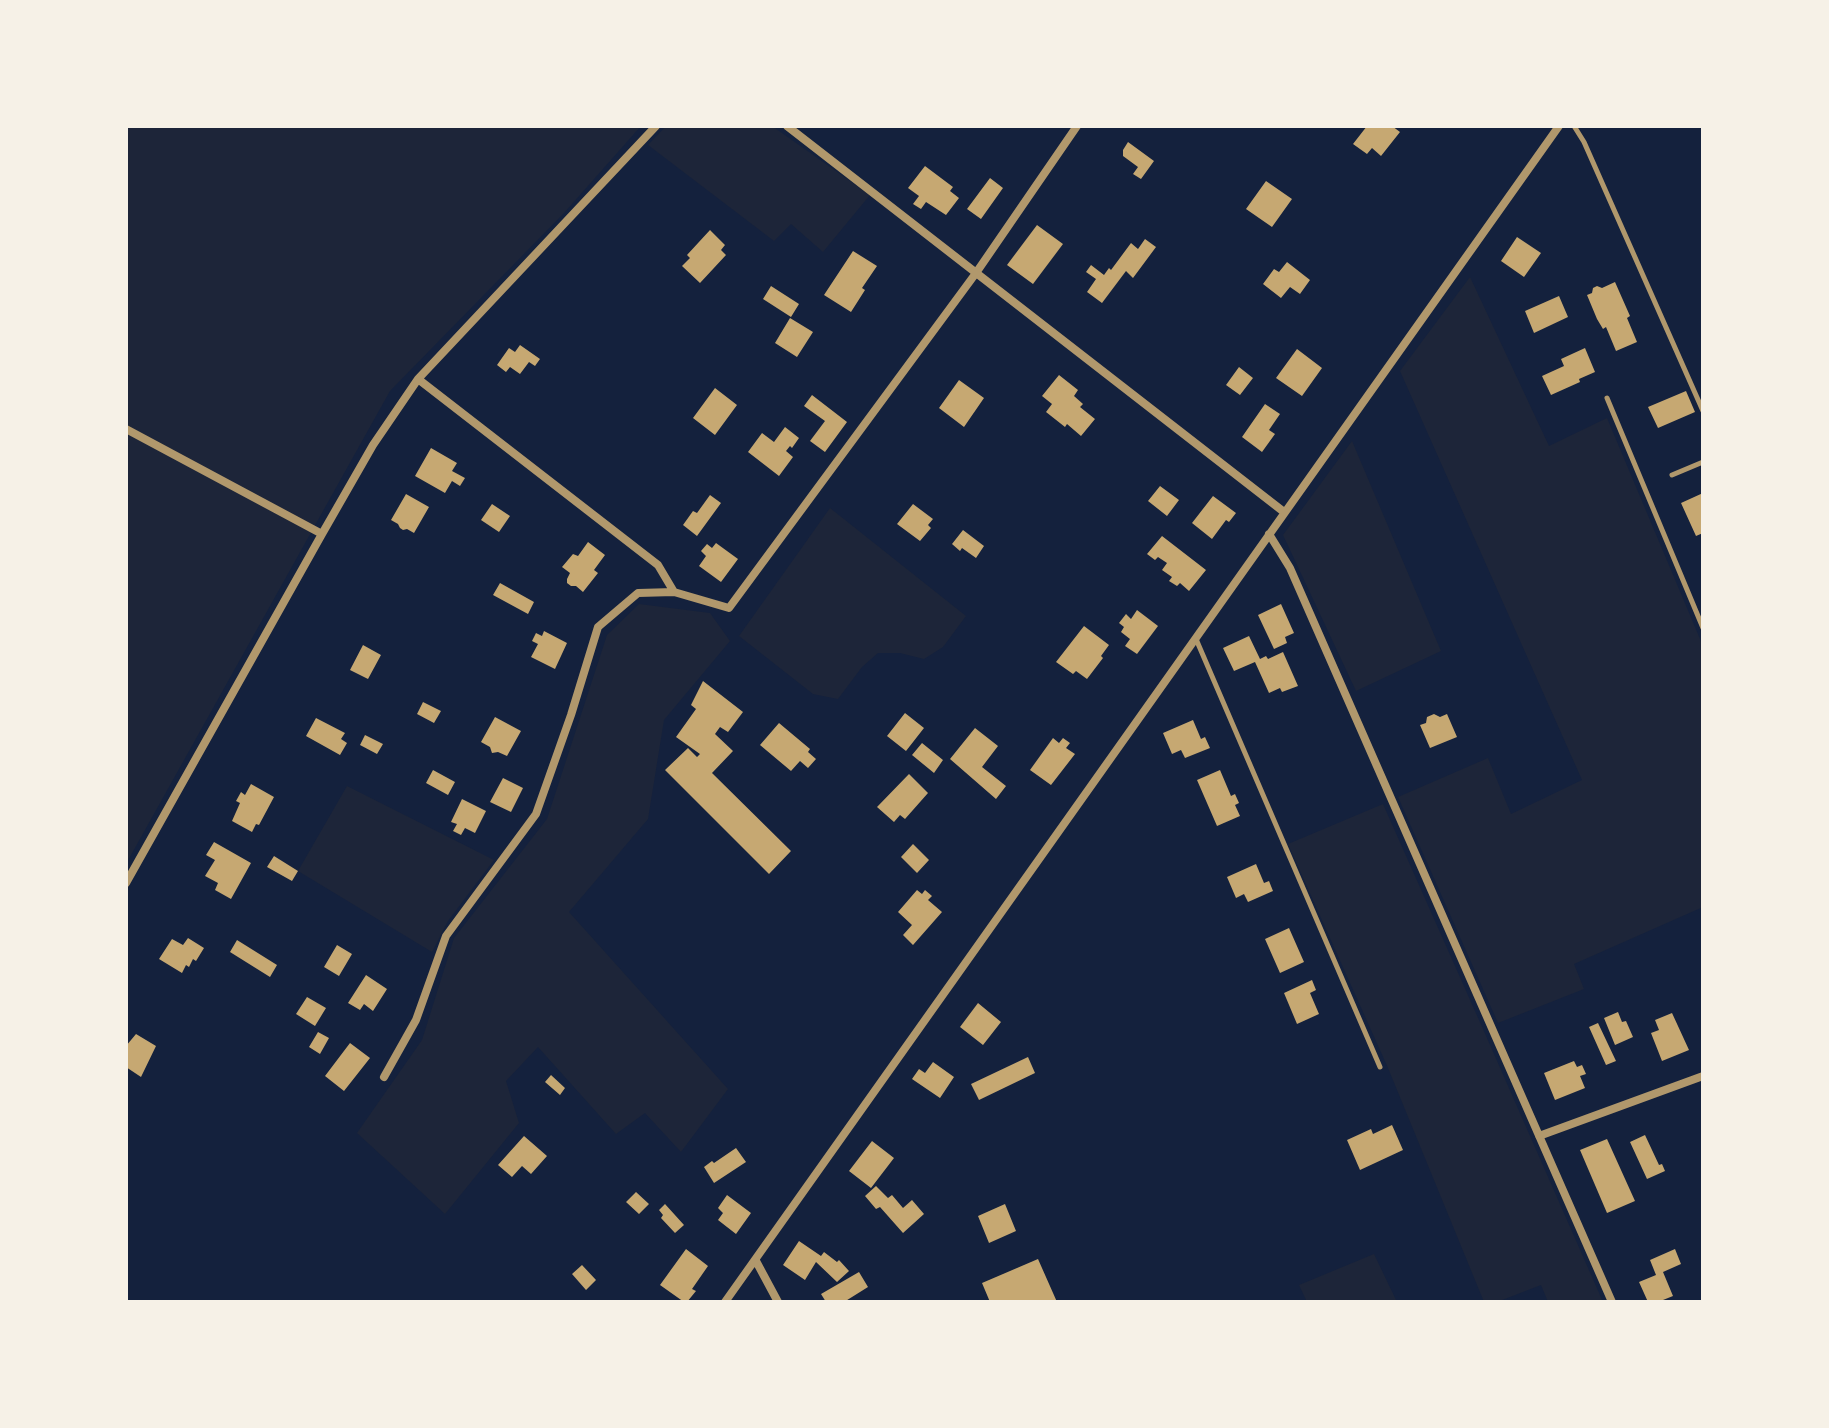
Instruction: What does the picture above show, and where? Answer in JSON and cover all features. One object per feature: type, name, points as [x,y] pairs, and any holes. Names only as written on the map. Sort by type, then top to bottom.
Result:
[{"type":"street","points":[[126,883],[373,445],[418,379],[656,126]]},
{"type":"street","points":[[787,126],[1284,512]]},
{"type":"street","points":[[384,1077],[416,1020],[446,936],[536,814],[598,627],[638,593],[674,592],[729,608],[976,273],[1077,126]]},
{"type":"street","points":[[725,1302],[1559,126]]},
{"type":"street","points":[[418,379],[658,565],[674,592]]},
{"type":"street","points":[[126,429],[322,534]]},
{"type":"street","points":[[1269,534],[1290,568],[1612,1302]]},
{"type":"street","points":[[1539,1136],[1703,1076]]},
{"type":"street","points":[[756,1261],[778,1302]]},
{"type":"lane","points":[[1574,126],[1703,411]]},
{"type":"lane","points":[[1607,398],[1703,628]]},
{"type":"lane","points":[[1672,475],[1703,462]]},
{"type":"lane","points":[[1195,638],[1380,1067]]},
{"type":"shaded area","points":[[126,126],[641,126],[564,213],[390,391],[126,864]]},
{"type":"shaded area","points":[[666,126],[772,126],[870,195],[823,252],[791,224],[774,241],[648,145]]},
{"type":"shaded area","points":[[1470,277],[1549,446],[1607,418],[1703,646],[1703,907],[1574,964],[1584,989],[1498,1023],[1398,797],[1488,758],[1511,814],[1582,780],[1400,371]]},
{"type":"shaded area","points":[[1352,441],[1441,651],[1356,691],[1283,535]]},
{"type":"shaded area","points":[[830,508],[966,616],[943,647],[924,659],[900,653],[878,653],[862,667],[838,699],[813,694],[739,636]]},
{"type":"shaded area","points":[[639,604],[710,613],[730,641],[664,720],[648,819],[569,912],[728,1089],[681,1152],[645,1113],[616,1134],[538,1047],[506,1081],[519,1123],[445,1214],[357,1133],[422,1040],[454,938],[547,819],[607,635]]},
{"type":"shaded area","points":[[347,786],[494,860],[448,921],[432,952],[298,871]]},
{"type":"shaded area","points":[[1383,804],[1603,1302],[1548,1302],[1541,1285],[1497,1302],[1484,1302],[1388,1068],[1288,844]]},
{"type":"shaded area","points":[[1374,1254],[1397,1302],[1307,1302],[1299,1285]]},
{"type":"building","points":[[1367,126],[1392,126],[1400,132],[1381,156],[1372,148],[1367,154],[1353,144]]},
{"type":"building","points":[[1128,142],[1154,161],[1141,179],[1133,174],[1138,167],[1123,156]]},
{"type":"building","points":[[925,166],[953,187],[950,191],[959,198],[946,215],[926,202],[921,209],[913,204],[919,196],[908,188]]},
{"type":"building","points":[[990,178],[1003,188],[981,219],[967,209]]},
{"type":"building","points":[[1266,181],[1292,199],[1272,227],[1246,209]]},
{"type":"building","points":[[1037,225],[1063,244],[1033,284],[1007,265]]},
{"type":"building","points":[[710,230],[725,245],[721,250],[726,255],[700,283],[682,266],[690,258],[687,255]]},
{"type":"building","points":[[1517,237],[1541,253],[1524,277],[1501,261]]},
{"type":"building","points":[[1145,239],[1156,247],[1133,278],[1126,271],[1102,303],[1087,292],[1096,279],[1086,272],[1091,265],[1104,275],[1131,243],[1138,249]]},
{"type":"building","points":[[853,251],[877,266],[851,312],[824,295]]},
{"type":"building","points":[[1287,262],[1310,280],[1300,294],[1290,287],[1281,298],[1263,284],[1274,269],[1279,272]]},
{"type":"building","points":[[1615,282],[1637,342],[1616,351],[1587,295],[1597,286],[1602,288]]},
{"type":"building","points":[[771,286],[799,304],[791,317],[763,299]]},
{"type":"building","points":[[1559,296],[1568,317],[1534,333],[1525,311]]},
{"type":"building","points":[[790,318],[813,332],[797,357],[775,343]]},
{"type":"building","points":[[520,345],[540,359],[535,366],[529,362],[520,374],[510,367],[506,372],[497,365],[509,348],[515,352]]},
{"type":"building","points":[[1585,348],[1595,372],[1551,395],[1542,376],[1564,366],[1561,359]]},
{"type":"building","points":[[1297,349],[1322,368],[1302,396],[1276,378]]},
{"type":"building","points":[[1239,367],[1253,378],[1240,395],[1226,385]]},
{"type":"building","points":[[1059,375],[1078,390],[1074,396],[1083,404],[1080,407],[1095,419],[1081,436],[1046,412],[1052,404],[1042,396]]},
{"type":"building","points":[[959,380],[984,398],[964,427],[939,408]]},
{"type":"building","points":[[715,388],[737,405],[715,435],[693,418]]},
{"type":"building","points":[[1686,391],[1695,412],[1658,428],[1648,407]]},
{"type":"building","points":[[812,395],[847,422],[825,452],[810,441],[825,421],[804,406]]},
{"type":"building","points":[[1265,404],[1280,414],[1269,430],[1275,434],[1262,452],[1242,437]]},
{"type":"building","points":[[785,427],[799,438],[786,451],[793,457],[779,476],[748,452],[762,433],[774,442]]},
{"type":"building","points":[[431,448],[457,463],[452,471],[465,478],[460,486],[452,481],[445,493],[415,476]]},
{"type":"building","points":[[1160,486],[1179,500],[1167,516],[1148,501]]},
{"type":"building","points":[[1703,493],[1703,533],[1696,536],[1681,503]]},
{"type":"building","points":[[406,494],[429,507],[414,533],[403,530],[391,520]]},
{"type":"building","points":[[710,495],[721,503],[697,536],[683,525]]},
{"type":"building","points":[[1213,496],[1236,513],[1229,522],[1226,520],[1212,539],[1192,523]]},
{"type":"building","points":[[492,504],[510,516],[499,532],[481,520]]},
{"type":"building","points":[[913,504],[933,519],[928,525],[931,528],[920,541],[897,524]]},
{"type":"building","points":[[963,530],[984,546],[976,558],[952,544]]},
{"type":"building","points":[[1162,536],[1206,570],[1189,591],[1180,583],[1177,586],[1169,581],[1172,577],[1162,570],[1167,563],[1147,554]]},
{"type":"building","points":[[588,542],[605,555],[594,570],[598,573],[583,592],[567,583],[570,573],[562,567],[573,554],[578,556]]},
{"type":"building","points":[[716,543],[738,559],[721,582],[699,566],[706,556],[701,551],[707,544],[712,548]]},
{"type":"building","points":[[500,583],[534,602],[528,614],[493,595]]},
{"type":"building","points":[[1281,604],[1294,633],[1285,637],[1287,643],[1274,649],[1258,615]]},
{"type":"building","points":[[1137,610],[1158,626],[1137,654],[1125,646],[1130,639],[1121,632],[1124,627],[1119,623],[1126,614],[1131,619]]},
{"type":"building","points":[[1084,626],[1109,645],[1087,679],[1056,662]]},
{"type":"building","points":[[544,631],[567,643],[555,669],[531,657],[538,644],[532,641],[536,633],[542,636]]},
{"type":"building","points":[[1249,636],[1260,659],[1283,652],[1298,686],[1269,693],[1255,662],[1234,671],[1223,648]]},
{"type":"building","points":[[363,645],[381,655],[368,679],[350,670]]},
{"type":"building","points":[[703,681],[743,712],[728,732],[720,727],[715,734],[733,751],[712,773],[791,851],[769,874],[665,770],[688,748],[697,757],[700,754],[676,737],[696,709],[691,705]]},
{"type":"building","points":[[423,702],[441,711],[434,723],[417,714]]},
{"type":"building","points":[[905,713],[924,728],[906,751],[887,736]]},
{"type":"building","points":[[1434,714],[1440,717],[1447,714],[1457,737],[1430,748],[1420,725]]},
{"type":"building","points":[[495,717],[521,731],[507,756],[492,753],[490,747],[481,742]]},
{"type":"building","points":[[316,718],[345,733],[341,739],[347,743],[340,755],[306,736]]},
{"type":"building","points":[[1193,720],[1201,739],[1205,737],[1210,748],[1185,758],[1181,750],[1172,754],[1163,733]]},
{"type":"building","points":[[779,723],[810,749],[808,752],[816,759],[808,768],[800,761],[791,771],[760,745]]},
{"type":"building","points":[[975,728],[998,746],[982,767],[1006,786],[996,799],[950,759]]},
{"type":"building","points":[[365,735],[383,744],[377,754],[360,745]]},
{"type":"building","points":[[1053,738],[1059,743],[1063,738],[1070,743],[1066,748],[1075,754],[1051,785],[1030,770]]},
{"type":"building","points":[[922,743],[943,760],[934,773],[912,755]]},
{"type":"building","points":[[433,770],[455,782],[448,795],[426,783]]},
{"type":"building","points":[[1220,770],[1231,796],[1235,794],[1239,803],[1235,805],[1240,816],[1217,826],[1197,780]]},
{"type":"building","points":[[909,774],[928,793],[905,819],[900,815],[894,822],[877,807]]},
{"type":"building","points":[[503,778],[523,788],[511,812],[490,802]]},
{"type":"building","points":[[251,784],[274,797],[252,832],[232,821],[240,803],[236,801],[241,792],[245,795]]},
{"type":"building","points":[[462,799],[486,811],[475,833],[465,828],[461,835],[453,831],[457,824],[451,822]]},
{"type":"building","points":[[214,842],[251,863],[231,899],[215,890],[218,883],[205,876],[215,860],[206,855]]},
{"type":"building","points":[[913,844],[929,860],[917,873],[901,857]]},
{"type":"building","points":[[274,856],[298,871],[292,881],[267,867]]},
{"type":"building","points":[[1256,864],[1264,883],[1269,881],[1273,891],[1248,902],[1244,894],[1236,898],[1227,877]]},
{"type":"building","points":[[917,890],[922,894],[925,890],[932,896],[928,900],[942,912],[913,945],[903,935],[912,925],[898,912]]},
{"type":"building","points":[[1289,928],[1304,962],[1280,973],[1265,939]]},
{"type":"building","points":[[188,938],[204,948],[196,961],[193,959],[189,967],[186,965],[182,973],[159,959],[172,939],[183,945]]},
{"type":"building","points":[[237,940],[277,965],[270,977],[230,952]]},
{"type":"building","points":[[337,945],[352,954],[339,976],[324,967]]},
{"type":"building","points":[[366,975],[387,989],[373,1011],[364,1004],[360,1010],[348,1003]]},
{"type":"building","points":[[1312,980],[1316,990],[1310,993],[1319,1014],[1297,1024],[1284,993]]},
{"type":"building","points":[[307,997],[326,1008],[315,1026],[296,1014]]},
{"type":"building","points":[[978,1003],[1001,1022],[983,1045],[960,1027]]},
{"type":"building","points":[[1618,1012],[1633,1037],[1615,1045],[1604,1018]]},
{"type":"building","points":[[1672,1013],[1689,1050],[1662,1061],[1651,1033],[1659,1030],[1655,1020]]},
{"type":"building","points":[[1598,1023],[1616,1061],[1606,1065],[1589,1027]]},
{"type":"building","points":[[318,1032],[329,1038],[320,1054],[309,1047]]},
{"type":"building","points":[[136,1034],[156,1046],[141,1077],[126,1067],[126,1046]]},
{"type":"building","points":[[350,1043],[370,1058],[344,1091],[325,1076]]},
{"type":"building","points":[[1028,1057],[1035,1073],[979,1100],[971,1084]]},
{"type":"building","points":[[1574,1061],[1577,1067],[1582,1065],[1586,1074],[1580,1076],[1585,1088],[1555,1100],[1544,1073]]},
{"type":"building","points":[[933,1062],[954,1077],[940,1098],[912,1079],[919,1069],[925,1073]]},
{"type":"building","points":[[551,1075],[565,1088],[560,1095],[545,1082]]},
{"type":"building","points":[[1392,1125],[1403,1150],[1360,1170],[1347,1140],[1371,1129],[1373,1134]]},
{"type":"building","points":[[1645,1135],[1665,1171],[1647,1179],[1630,1142]]},
{"type":"building","points":[[524,1136],[547,1156],[531,1174],[522,1166],[512,1177],[498,1165]]},
{"type":"building","points":[[1607,1139],[1635,1201],[1607,1213],[1580,1150]]},
{"type":"building","points":[[872,1141],[894,1158],[871,1188],[849,1171]]},
{"type":"building","points":[[736,1148],[746,1162],[714,1183],[704,1167]]},
{"type":"building","points":[[876,1186],[888,1198],[892,1195],[903,1208],[912,1200],[924,1214],[903,1233],[880,1207],[876,1209],[865,1196]]},
{"type":"building","points":[[636,1192],[649,1204],[639,1214],[626,1202]]},
{"type":"building","points":[[727,1195],[751,1213],[736,1234],[718,1220],[723,1213],[718,1208]]},
{"type":"building","points":[[665,1204],[684,1225],[675,1233],[661,1218],[663,1215],[659,1210]]},
{"type":"building","points":[[1005,1204],[1016,1231],[989,1243],[978,1216]]},
{"type":"building","points":[[799,1241],[821,1256],[824,1252],[837,1262],[839,1260],[849,1271],[837,1282],[816,1262],[805,1280],[783,1265]]},
{"type":"building","points":[[686,1249],[708,1266],[692,1289],[696,1291],[684,1302],[660,1285]]},
{"type":"building","points":[[1675,1249],[1681,1264],[1663,1272],[1673,1296],[1648,1302],[1639,1282],[1656,1275],[1650,1260]]},
{"type":"building","points":[[1038,1259],[1057,1302],[990,1302],[982,1283]]},
{"type":"building","points":[[582,1265],[596,1280],[586,1290],[572,1274]]},
{"type":"building","points":[[859,1272],[868,1287],[844,1302],[826,1302],[821,1294]]}]
